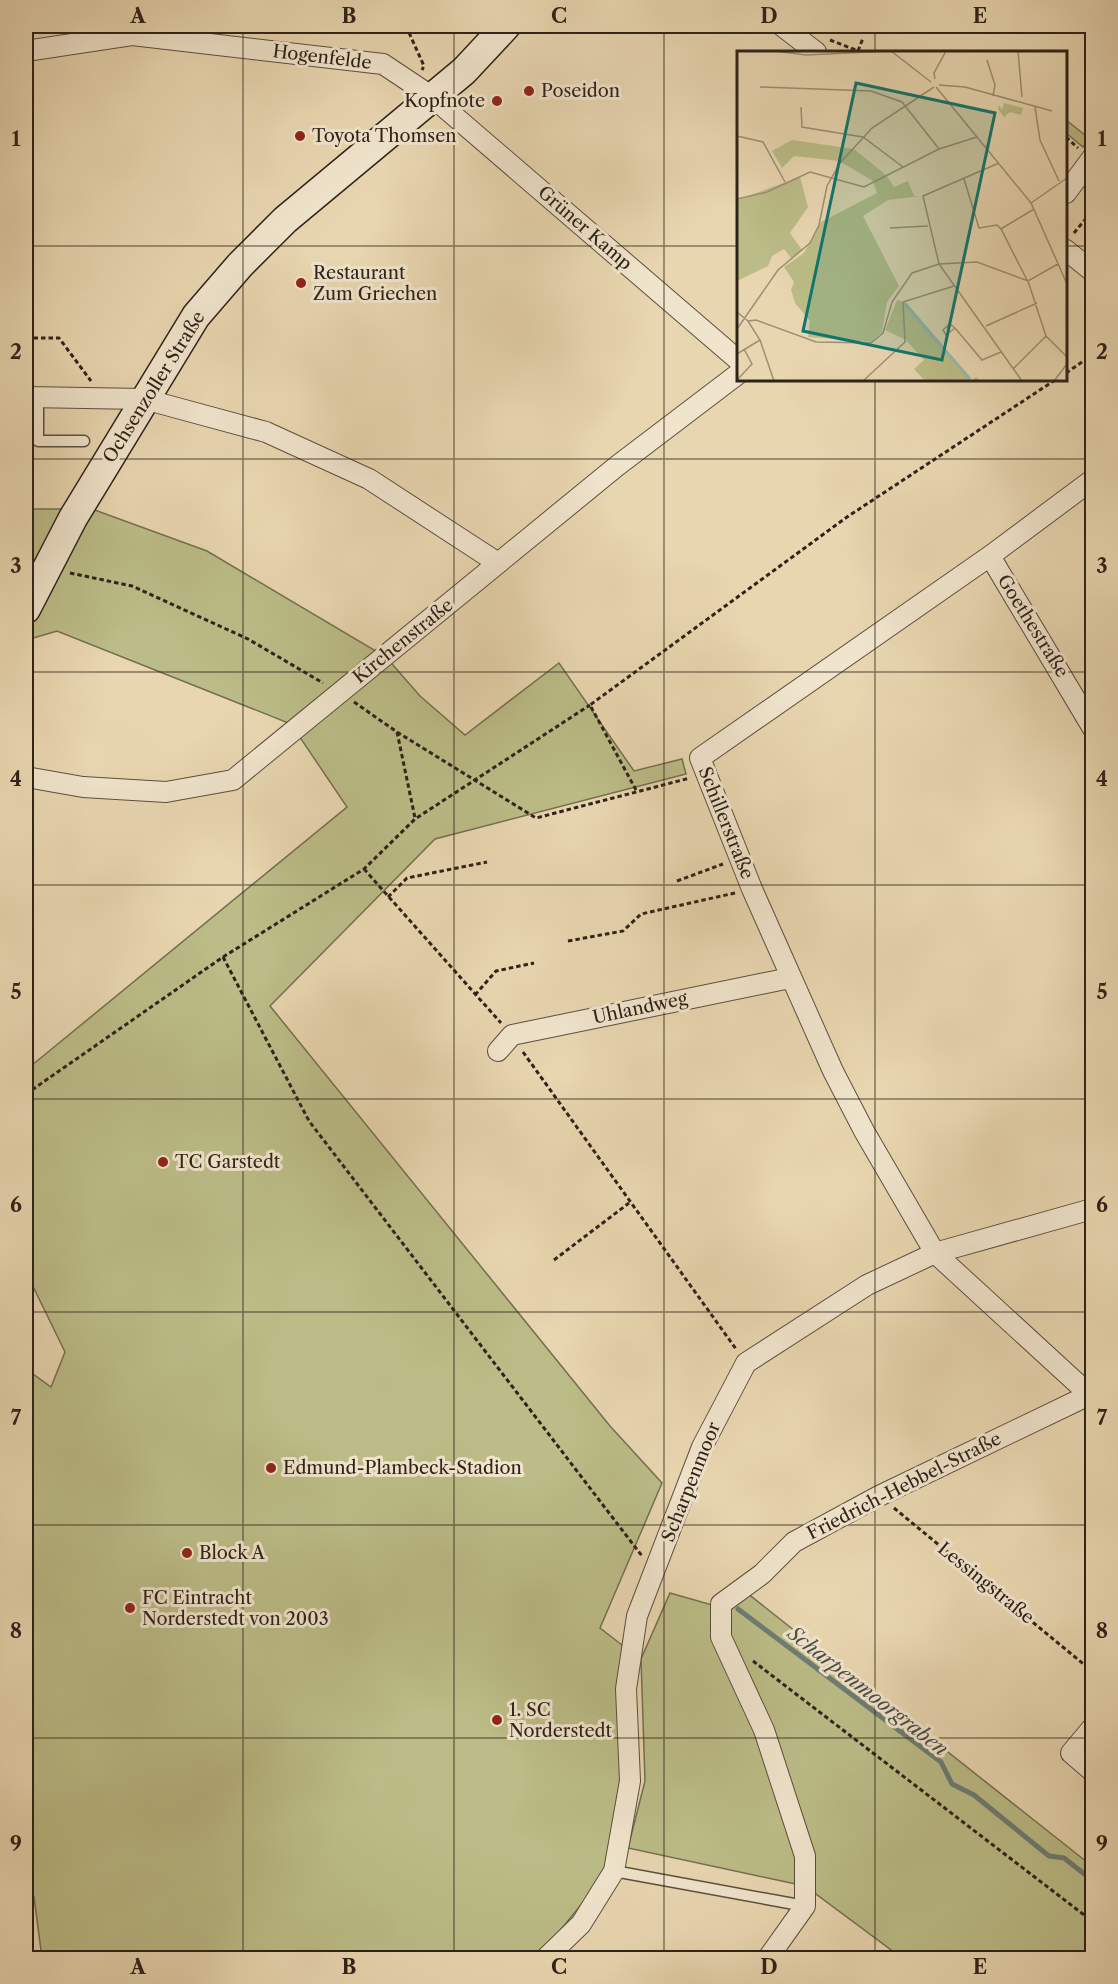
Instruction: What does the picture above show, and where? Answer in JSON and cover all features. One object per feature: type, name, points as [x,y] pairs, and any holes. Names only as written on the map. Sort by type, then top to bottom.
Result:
[{"type":"street","name":"Ochsenzoller Straße","points":[[26,609],[73,518],[196,316],[240,265],[285,220],[423,89],[464,71],[506,26]]},
{"type":"street","points":[[782,26],[821,45]]},
{"type":"street","name":"Hogenfelde","points":[[26,51],[132,35],[383,64],[423,89]]},
{"type":"street","name":"Grüner Kamp","points":[[423,89],[737,359]]},
{"type":"street","points":[[1067,190],[1092,159]]},
{"type":"street","points":[[1069,243],[1092,272]]},
{"type":"street","name":"Kirchenstraße","points":[[26,777],[83,787],[166,792],[233,780],[617,466],[737,375]]},
{"type":"street","points":[[32,397],[144,399],[266,432],[369,478],[498,563]]},
{"type":"street","name":"Schillerstraße","points":[[1091,1396],[935,1253],[864,1131],[790,978],[700,758],[990,556],[1092,480]]},
{"type":"street","name":"Goethestraße","points":[[990,556],[1092,727]]},
{"type":"street","name":"Uhlandweg","points":[[512,1035],[790,978]]},
{"type":"street","points":[[498,1051],[512,1035]]},
{"type":"street","name":"Scharpenmoor","points":[[546,1959],[582,1924],[614,1871],[630,1781],[626,1689],[637,1616],[702,1447],[746,1363],[867,1285],[935,1253],[1092,1209]]},
{"type":"street","name":"Friedrich-Hebbel-Straße","points":[[805,1906],[805,1856],[764,1730],[721,1636],[721,1604],[762,1574],[794,1542],[879,1496],[1091,1396]]},
{"type":"street","points":[[1092,1728],[1071,1754],[1092,1771]]},
{"type":"street","points":[[768,1959],[805,1906]]},
{"type":"lane","points":[[32,397],[38,441],[84,441]]},
{"type":"lane","points":[[614,1871],[805,1906]]},
{"type":"path","points":[[406,26],[424,66],[423,89]]},
{"type":"path","points":[[859,51],[863,38]]},
{"type":"path","points":[[821,45],[854,51]]},
{"type":"path","points":[[1069,243],[1092,211]]},
{"type":"path","points":[[26,338],[59,338],[105,399]]},
{"type":"path","points":[[1067,372],[1092,355]]},
{"type":"path","points":[[26,1095],[223,957],[364,869],[415,819],[590,705],[847,517],[1053,381]]},
{"type":"path","points":[[47,568],[132,586],[248,639],[339,692],[397,732],[536,818],[636,790],[691,778],[700,758]]},
{"type":"path","points":[[590,705],[636,790]]},
{"type":"path","points":[[397,732],[415,819]]},
{"type":"path","points":[[677,881],[739,858]]},
{"type":"path","points":[[388,897],[407,878],[486,862]]},
{"type":"path","points":[[364,869],[512,1035],[629,1203],[746,1363]]},
{"type":"path","points":[[568,941],[623,931],[641,914],[752,889]]},
{"type":"path","points":[[223,957],[309,1121],[655,1572]]},
{"type":"path","points":[[475,995],[496,970],[534,963]]},
{"type":"path","points":[[554,1260],[629,1203]]},
{"type":"path","name":"Lessingstraße","points":[[879,1496],[1092,1671]]},
{"type":"path","points":[[749,1658],[1092,1921]]},
{"type":"green space","points":[[1067,121],[1090,139],[1083,147],[1067,134]]},
{"type":"green space","points":[[26,509],[92,509],[207,551],[386,657],[420,696],[465,735],[559,663],[634,771],[682,759],[686,774],[435,839],[270,1006],[610,1426],[662,1483],[600,1628],[622,1645],[625,1781],[609,1870],[538,1958],[42,1958],[34,1897],[26,1891],[26,1369],[51,1387],[65,1352],[26,1272],[26,1070],[347,807],[291,724],[57,631],[30,639],[26,637]]},
{"type":"green space","points":[[670,1593],[726,1609],[747,1593],[1092,1866],[1092,1958],[902,1958],[805,1886],[628,1848],[645,1781],[641,1659]]},
{"type":"waterway","name":"Scharpenmoorgraben","points":[[738,1609],[941,1762],[952,1784],[974,1795],[1049,1856],[1064,1858],[1092,1880]]},
{"type":"place","name":"Poseidon","points":[[529,91]]},
{"type":"place","name":"Kopfnote","points":[[497,101]]},
{"type":"place","name":"Toyota Thomsen","points":[[300,136]]},
{"type":"place","name":"Restaurant Zum Griechen","points":[[301,283]]},
{"type":"place","name":"TC Garstedt","points":[[163,1162]]},
{"type":"place","name":"Edmund-Plambeck-Stadion","points":[[271,1468]]},
{"type":"place","name":"Block A","points":[[187,1553]]},
{"type":"place","name":"FC Eintracht Norderstedt von 2003","points":[[130,1608]]},
{"type":"place","name":"1. SC Norderstedt","points":[[497,1720]]}]
